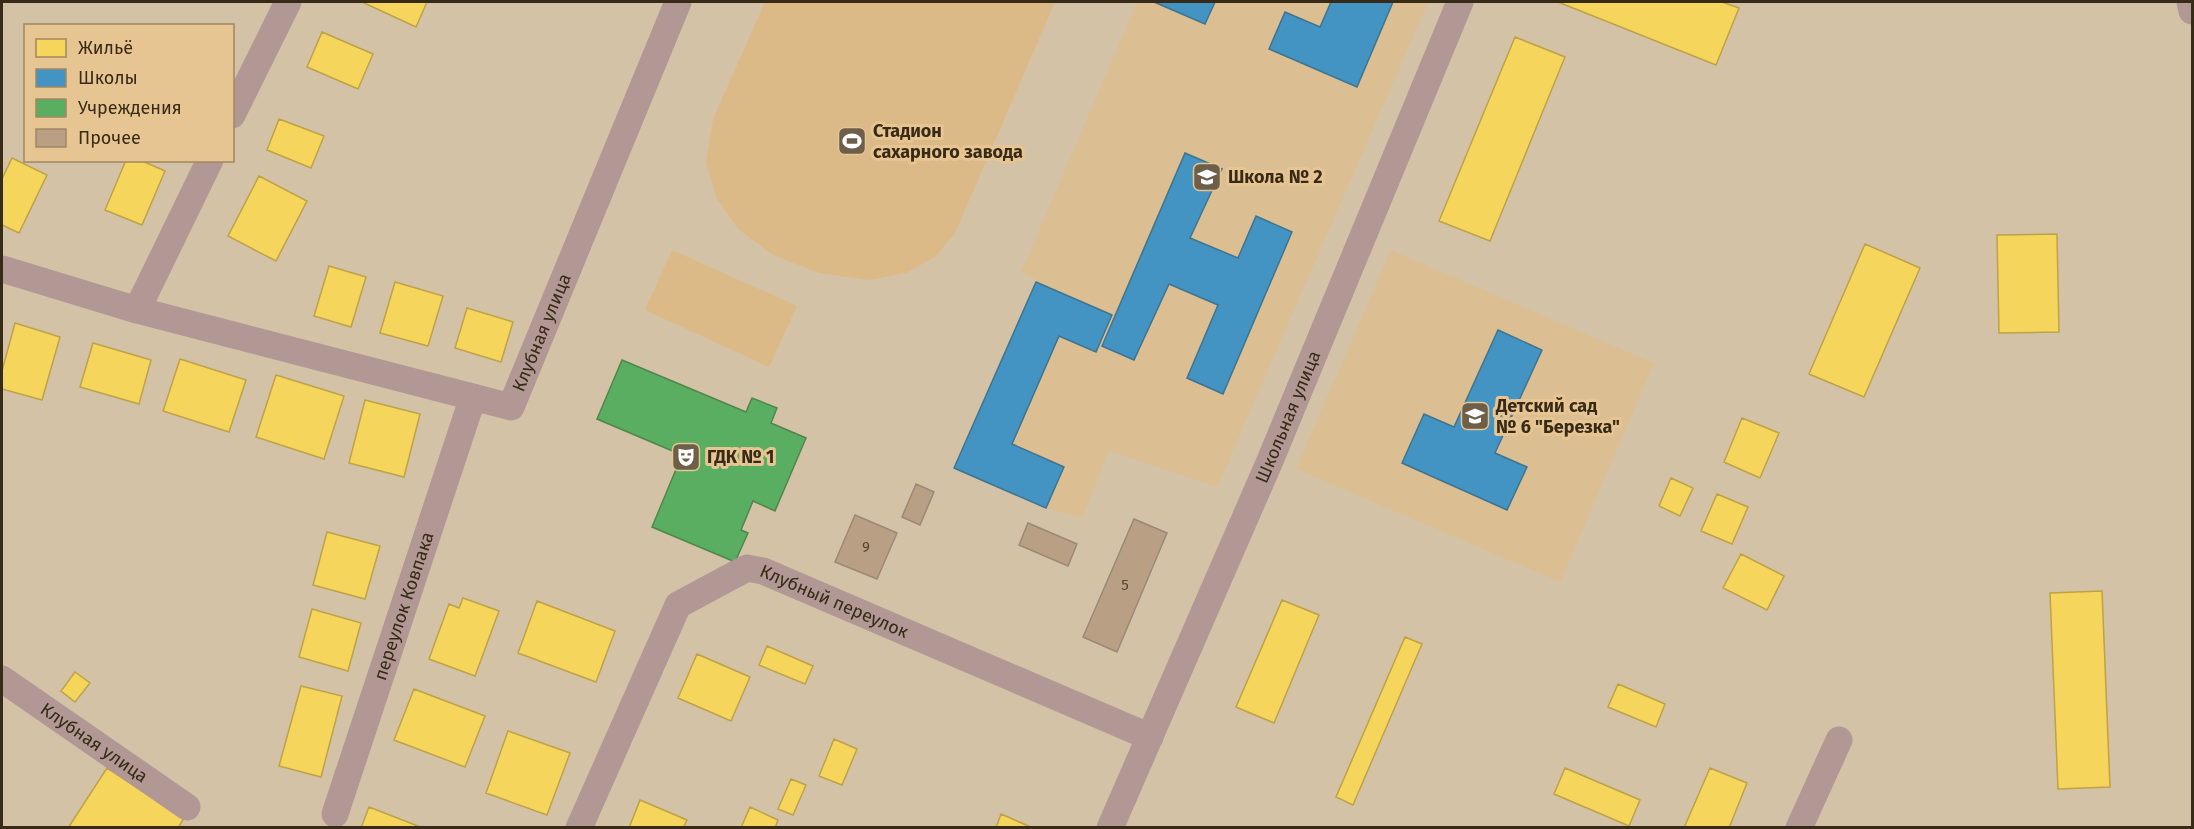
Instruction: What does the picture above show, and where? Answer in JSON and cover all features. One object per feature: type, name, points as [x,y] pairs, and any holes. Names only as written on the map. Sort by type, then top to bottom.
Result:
[{"type":"street","points":[[234,111],[288,2]]},
{"type":"street","name":"Клубная улица","points":[[2,269],[137,309],[511,407],[678,2]]},
{"type":"street","name":"Школьная улица","points":[[1110,828],[1269,463],[1460,2]]},
{"type":"street","points":[[2190,2],[2192,9]]},
{"type":"street","points":[[137,309],[209,162]]},
{"type":"street","name":"переулок Ковпака","points":[[335,814],[473,397]]},
{"type":"street","name":"Клубный переулок","points":[[579,828],[678,605],[747,568],[763,571],[1150,737]]},
{"type":"street","name":"Клубная улица","points":[[2,679],[187,807]]},
{"type":"street","points":[[1799,828],[1839,740]]},
{"type":"shaded area","name":"Стадион сахарного завода","points":[[765,2],[1055,2],[955,233],[935,257],[906,273],[869,280],[819,273],[773,255],[738,229],[717,199],[706,163],[713,119]]},
{"type":"shaded area","name":"Школа № 2","points":[[1137,2],[1428,2],[1217,487],[1109,451],[1082,518],[1046,508],[954,468],[1037,280],[1021,272]]},
{"type":"shaded area","points":[[672,250],[797,306],[769,367],[645,310]]},
{"type":"shaded area","name":"Детский сад № 6 \"Березка\"","points":[[1391,250],[1654,363],[1560,582],[1296,469]]},
{"type":"building: Жильё","points":[[362,2],[427,2],[416,27]]},
{"type":"building: Жильё","points":[[1558,2],[1722,2],[1739,8],[1716,65]]},
{"type":"building: Жильё","points":[[322,32],[373,54],[358,89],[307,67]]},
{"type":"building: Жильё","points":[[1515,37],[1565,57],[1490,241],[1439,221]]},
{"type":"building: Жильё","points":[[279,119],[324,136],[311,168],[267,150]]},
{"type":"building: Жильё","points":[[12,158],[47,175],[19,233],[2,225],[2,179]]},
{"type":"building: Жильё","points":[[125,162],[145,162],[165,171],[142,225],[105,210]]},
{"type":"building: Жильё","points":[[259,176],[307,201],[276,261],[228,236]]},
{"type":"building: Жильё","points":[[2057,234],[2059,332],[1999,333],[1997,235]]},
{"type":"building: Жильё","points":[[1865,244],[1920,268],[1864,397],[1809,374]]},
{"type":"building: Жильё","points":[[329,266],[366,277],[351,327],[314,316]]},
{"type":"building: Жильё","points":[[395,282],[443,296],[428,346],[380,333]]},
{"type":"building: Жильё","points":[[467,308],[513,322],[501,362],[455,348]]},
{"type":"building: Жильё","points":[[15,323],[60,337],[42,400],[2,389],[2,371]]},
{"type":"building: Жильё","points":[[93,343],[151,360],[139,404],[80,387]]},
{"type":"building: Жильё","points":[[180,359],[246,380],[229,432],[163,411]]},
{"type":"building: Жильё","points":[[276,375],[344,396],[324,459],[256,437]]},
{"type":"building: Жильё","points":[[365,400],[420,414],[404,477],[349,463]]},
{"type":"building: Жильё","points":[[1742,418],[1779,433],[1760,478],[1724,462]]},
{"type":"building: Жильё","points":[[1671,478],[1693,488],[1680,516],[1659,506]]},
{"type":"building: Жильё","points":[[1717,494],[1748,507],[1732,544],[1701,531]]},
{"type":"building: Жильё","points":[[327,532],[380,546],[365,599],[313,585]]},
{"type":"building: Жильё","points":[[1741,554],[1784,576],[1767,610],[1723,588]]},
{"type":"building: Жильё","points":[[2102,591],[2110,787],[2058,789],[2050,593]]},
{"type":"building: Жильё","points":[[463,598],[499,611],[475,676],[429,659],[449,604],[459,608]]},
{"type":"building: Жильё","points":[[1282,600],[1319,615],[1274,723],[1236,707]]},
{"type":"building: Жильё","points":[[537,601],[615,631],[596,682],[518,653]]},
{"type":"building: Жильё","points":[[312,609],[361,623],[348,671],[299,657]]},
{"type":"building: Жильё","points":[[1405,637],[1422,644],[1353,805],[1336,797]]},
{"type":"building: Жильё","points":[[767,646],[813,666],[805,684],[759,665]]},
{"type":"building: Жильё","points":[[697,654],[750,677],[731,721],[678,698]]},
{"type":"building: Жильё","points":[[75,672],[90,683],[75,702],[61,691]]},
{"type":"building: Жильё","points":[[1618,684],[1665,704],[1656,727],[1608,707]]},
{"type":"building: Жильё","points":[[301,686],[342,696],[321,777],[279,766]]},
{"type":"building: Жильё","points":[[414,689],[485,716],[465,767],[394,740]]},
{"type":"building: Жильё","points":[[508,731],[570,753],[547,815],[486,793]]},
{"type":"building: Жильё","points":[[834,739],[857,749],[842,785],[819,776]]},
{"type":"building: Жильё","points":[[107,768],[184,818],[178,828],[68,828]]},
{"type":"building: Жильё","points":[[1565,768],[1640,800],[1629,826],[1554,794]]},
{"type":"building: Жильё","points":[[1710,768],[1747,783],[1729,828],[1684,828]]},
{"type":"building: Жильё","points":[[791,779],[806,785],[793,815],[778,809]]},
{"type":"building: Жильё","points":[[640,800],[687,820],[683,828],[629,828]]},
{"type":"building: Жильё","points":[[369,807],[423,828],[361,828]]},
{"type":"building: Жильё","points":[[750,807],[778,820],[775,828],[741,828]]},
{"type":"building: Жильё","points":[[1001,814],[1033,828],[996,828]]},
{"type":"building: Школы","points":[[1154,2],[1215,2],[1205,24]]},
{"type":"building: Школы","points":[[1331,2],[1393,2],[1357,87],[1269,49],[1285,12],[1320,27]]},
{"type":"building: Школы","points":[[1185,153],[1222,169],[1190,238],[1238,258],[1256,216],[1292,232],[1223,394],[1187,378],[1218,305],[1169,284],[1134,360],[1102,346]]},
{"type":"building: Школы","points":[[1036,282],[1112,315],[1096,352],[1059,336],[1012,444],[1064,467],[1046,508],[954,468]]},
{"type":"building: Школы","points":[[1498,330],[1542,350],[1495,453],[1527,467],[1507,510],[1402,463],[1424,414],[1454,427]]},
{"type":"building: Учреждения","points":[[622,360],[746,412],[752,398],[777,408],[771,423],[806,438],[775,511],[753,501],[741,530],[748,533],[735,562],[652,527],[682,455],[597,419]]},
{"type":"building: Прочее","points":[[916,484],[934,492],[920,525],[902,517]]},
{"type":"building: Прочее","points":[[855,515],[897,533],[877,579],[835,562]]},
{"type":"building: Прочее","points":[[1134,519],[1167,533],[1117,652],[1083,637]]},
{"type":"building: Прочее","points":[[1028,523],[1077,544],[1068,566],[1019,545]]},
{"type":"place","name":"Стадион сахарного завода","points":[[852,141]]},
{"type":"place","name":"Школа № 2","points":[[1207,177]]},
{"type":"place","name":"Детский сад № 6 \"Березка\"","points":[[1475,416]]},
{"type":"place","name":"ГДК № 1","points":[[686,457]]}]
